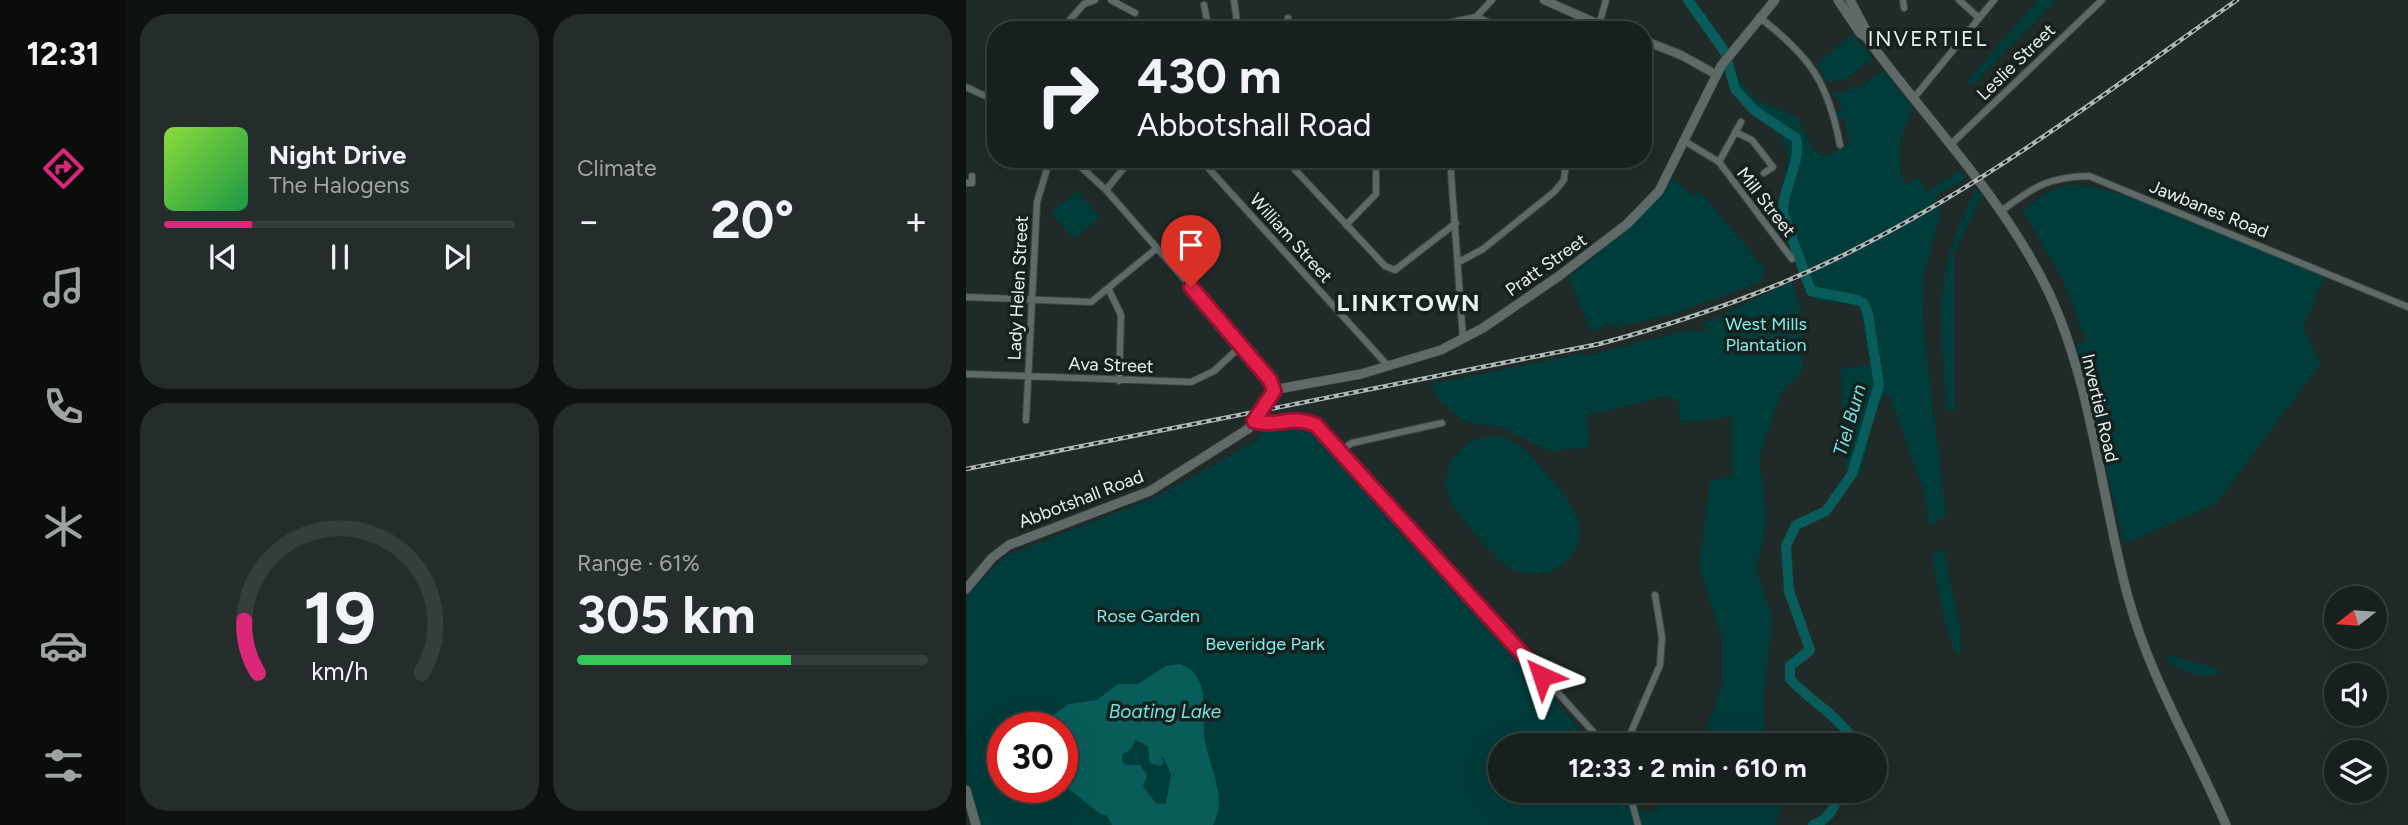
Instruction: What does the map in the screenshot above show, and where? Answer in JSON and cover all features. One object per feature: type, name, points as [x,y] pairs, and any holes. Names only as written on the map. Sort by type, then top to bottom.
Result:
[{"type":"main road","name":"Pratt Street","points":[[1274,391],[1389,367],[1463,341],[1559,276],[1627,224],[1659,191],[1719,71],[1759,17],[1776,0]]},
{"type":"main road","name":"Invertiel Road","points":[[1838,0],[1860,33],[1866,37],[2001,211],[2026,250],[2050,296],[2073,356],[2128,597],[2149,666],[2203,771],[2226,825]]},
{"type":"main road","name":"Invertiel Road","points":[[1850,0],[1866,30],[1866,37]]},
{"type":"main road","name":"Abbotshall Road","points":[[966,589],[992,558],[1009,545],[1150,491],[1248,429],[1274,391]]},
{"type":"main road","points":[[966,790],[976,825]]},
{"type":"street","points":[[1069,21],[1084,4],[1095,0]]},
{"type":"street","points":[[1111,0],[1135,13]]},
{"type":"street","points":[[1234,0],[1237,21]]},
{"type":"street","points":[[1464,21],[1476,17],[1492,0]]},
{"type":"street","points":[[1544,0],[1590,21]]},
{"type":"street","points":[[1600,21],[1606,0]]},
{"type":"street","points":[[1959,0],[1979,18]]},
{"type":"street","points":[[1913,99],[1994,0]]},
{"type":"street","name":"Leslie Street","points":[[1950,145],[2102,0]]},
{"type":"street","points":[[1203,5],[1207,21]]},
{"type":"street","points":[[1476,17],[1486,21]]},
{"type":"street","points":[[1759,17],[1790,40],[1816,70],[1832,110],[1840,145]]},
{"type":"street","points":[[1652,44],[1719,71]]},
{"type":"street","points":[[966,88],[987,98]]},
{"type":"street","name":"Mill Street","points":[[1719,162],[1741,122]]},
{"type":"street","name":"Mill Street","points":[[1735,132],[1752,140],[1773,167],[1764,173]]},
{"type":"street","name":"Mill Street","points":[[1683,140],[1719,162],[1792,259]]},
{"type":"street","name":"Lady Helen Street","points":[[1026,420],[1037,202],[1047,168]]},
{"type":"street","points":[[1082,168],[1106,190],[1265,370],[1274,391]]},
{"type":"street","points":[[1106,190],[1124,168]]},
{"type":"street","name":"William Street","points":[[1208,168],[1389,367]]},
{"type":"street","points":[[1293,168],[1385,266],[1395,270],[1456,223]]},
{"type":"street","points":[[1346,225],[1376,194],[1376,168]]},
{"type":"street","points":[[1451,168],[1463,341]]},
{"type":"street","points":[[1459,262],[1483,249],[1554,192],[1564,180],[1565,168]]},
{"type":"street","name":"Jawbanes Road","points":[[2001,211],[2030,190],[2058,177],[2089,176],[2408,307]]},
{"type":"street","points":[[966,297],[1084,303],[1097,300],[1157,248]]},
{"type":"street","points":[[1109,290],[1121,315],[1119,381]]},
{"type":"street","name":"Ava Street","points":[[966,374],[1119,381],[1198,380],[1214,371],[1242,345]]},
{"type":"street","points":[[1254,421],[1264,424],[1303,419],[1316,425],[1594,733]]},
{"type":"street","points":[[1341,450],[1352,443],[1442,423]]},
{"type":"street","points":[[1631,733],[1660,665],[1662,636],[1655,595]]},
{"type":"street","points":[[1632,803],[1638,825]]},
{"type":"green space","points":[[2038,0],[2056,0],[1972,86],[1967,81]]},
{"type":"green space","points":[[1853,34],[1873,59],[1846,79],[1827,82],[1817,64]]},
{"type":"green space","points":[[1879,72],[1886,73],[1913,108],[1901,146],[1905,185],[1917,177],[1928,191],[1961,170],[1966,178],[1934,197],[1942,206],[1923,282],[1922,315],[1946,516],[1929,526],[1925,495],[1890,397],[1885,393],[1876,409],[1859,477],[1846,469],[1841,368],[1870,366],[1860,306],[1815,300],[1781,219],[1779,200],[1788,158],[1782,137],[1745,107],[1728,79],[1738,78],[1754,98],[1798,118],[1813,150],[1825,156],[1849,144],[1844,119],[1836,118],[1835,113],[1842,111],[1838,97],[1833,97],[1834,93],[1849,91],[1848,87],[1851,85],[1856,90]]},
{"type":"green space","points":[[1672,178],[1694,196],[1700,191],[1765,268],[1761,282],[1676,313],[1614,328],[1612,323],[1592,332],[1568,278],[1644,214]]},
{"type":"green space","points":[[2066,185],[2089,186],[2133,197],[2326,274],[2303,327],[2321,363],[2216,504],[2124,544],[2076,345],[2086,341],[2062,278],[2023,210],[2047,193]]},
{"type":"green space","points":[[1977,189],[1982,195],[1954,254],[1954,412],[1945,408],[1941,306],[1952,245],[1962,217]]},
{"type":"green space","points":[[1077,191],[1100,217],[1074,239],[1051,213]]},
{"type":"green space","name":"West Mills Plantation","points":[[1792,281],[1802,317],[1802,372],[1781,393],[1759,457],[1767,522],[1756,569],[1772,618],[1764,697],[1764,733],[1705,733],[1722,684],[1722,638],[1699,567],[1710,480],[1731,477],[1731,417],[1680,423],[1678,399],[1660,398],[1595,414],[1592,402],[1593,414],[1586,415],[1590,447],[1549,451],[1500,427],[1465,422],[1440,401],[1431,384],[1583,353],[1585,356],[1688,330],[1708,331],[1700,325]]},
{"type":"green space","name":"Beveridge Park","points":[[1300,423],[1321,435],[1582,733],[1488,733],[1488,803],[1628,803],[1630,808],[1653,813],[1658,803],[1783,803],[1775,825],[980,825],[966,776],[966,597],[1005,556],[1163,494],[1256,440],[1264,429]]},
{"type":"green space","points":[[1498,436],[1514,442],[1532,457],[1564,495],[1577,517],[1579,539],[1574,550],[1565,562],[1549,572],[1528,574],[1506,565],[1473,532],[1448,495],[1447,471],[1458,452],[1476,440]]},
{"type":"green space","points":[[1944,550],[1960,627],[1961,654],[1955,652],[1947,628],[1934,567],[1932,554]]},
{"type":"green space","points":[[2169,655],[2219,669],[2220,673],[2199,675],[2186,672],[2168,661]]},
{"type":"water","name":"Boating Lake","points":[[1180,664],[1196,675],[1204,701],[1206,746],[1218,791],[1219,802],[1213,825],[1112,825],[1106,815],[1102,815],[1078,796],[1078,712],[1057,712],[1069,704],[1097,700],[1118,684],[1138,684],[1166,666]],"holes":[[[1135,740],[1148,746],[1150,763],[1160,766],[1164,763],[1160,756],[1164,758],[1171,775],[1166,804],[1156,803],[1143,787],[1147,775],[1140,765],[1126,765],[1122,761],[1122,755],[1132,748]]]},
{"type":"waterway","name":"Tiel Burn","points":[[1688,0],[1725,52],[1735,89],[1755,111],[1796,138],[1796,157],[1785,194],[1783,213],[1811,291],[1858,300],[1864,303],[1868,314],[1879,385],[1852,474],[1826,511],[1796,525],[1786,546],[1789,591],[1810,650],[1790,666],[1790,679],[1848,733]]},
{"type":"waterway","name":"Tiel Burn","points":[[1813,825],[1823,820],[1836,803]]},
{"type":"railway","points":[[966,469],[1599,344],[1738,300],[1838,258],[1966,187],[2058,127],[2237,0]]},
{"type":"district","name":"INVERTIEL","points":[[1928,39]]},
{"type":"district","name":"LINKTOWN","points":[[1409,303]]},
{"type":"route","points":[[1191,287],[1265,370],[1270,380],[1274,391],[1254,421],[1264,424],[1293,418],[1316,425],[1542,676]]},
{"type":"park label","name":"Rose Garden","points":[[1148,616]]}]
